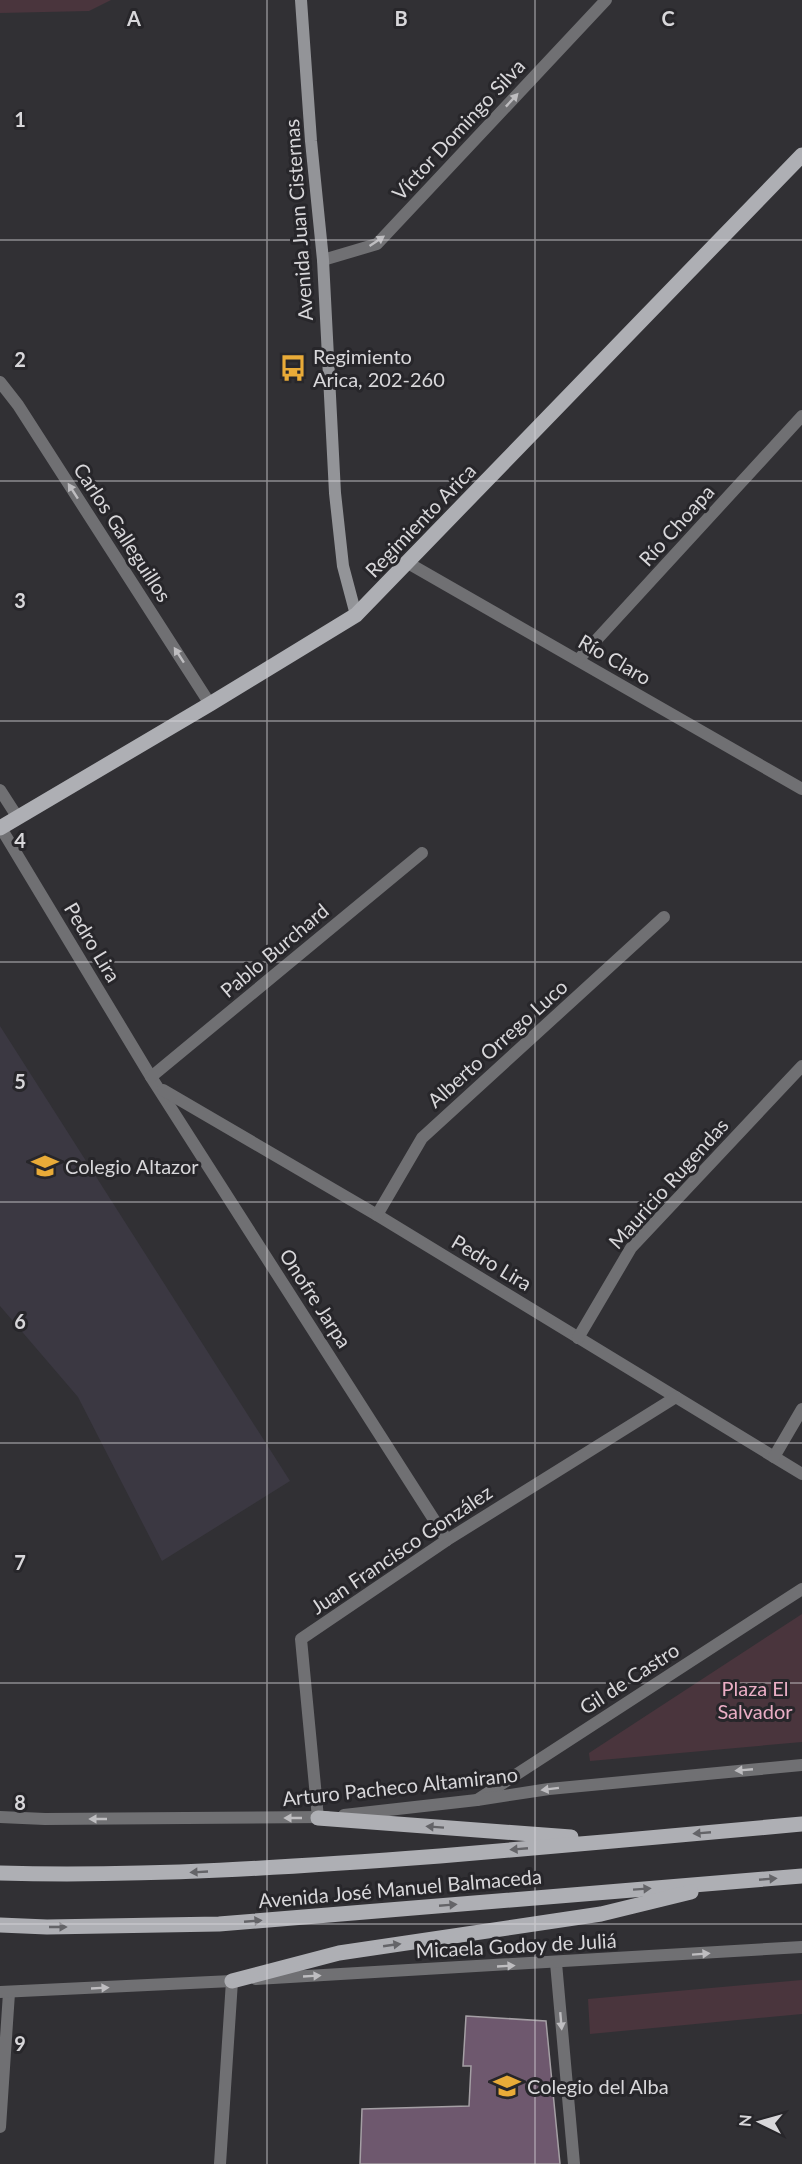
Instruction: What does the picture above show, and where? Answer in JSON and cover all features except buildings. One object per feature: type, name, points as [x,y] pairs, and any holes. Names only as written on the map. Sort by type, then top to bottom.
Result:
[{"type":"main road","name":"Avenida Juan Cisternas","points":[[301,0],[311,141],[323,260],[335,493],[343,566],[356,615]]},
{"type":"main road","name":"Regimiento Arica","points":[[1,828],[356,615],[802,155]]},
{"type":"main road","points":[[318,1818],[619,1841]]},
{"type":"main road","name":"Avenida José Manuel Balmaceda","points":[[0,1873],[78,1875],[212,1872],[296,1867],[802,1824]]},
{"type":"main road","name":"Avenida José Manuel Balmaceda","points":[[0,1925],[47,1927],[219,1924],[802,1876]]},
{"type":"main road","points":[[232,1980],[339,1953],[600,1914],[735,1882]]},
{"type":"street","name":"Víctor Domingo Silva","points":[[323,260],[377,244],[606,0]]},
{"type":"street","name":"Carlos Galleguillos","points":[[0,382],[18,405],[210,704]]},
{"type":"street","name":"Río Choapa","points":[[578,660],[802,416]]},
{"type":"street","name":"Río Claro","points":[[408,563],[802,789]]},
{"type":"street","points":[[0,790],[18,818]]},
{"type":"street","name":"Pedro Lira","points":[[1,828],[151,1077]]},
{"type":"street","name":"Pablo Burchard","points":[[151,1077],[422,853]]},
{"type":"street","name":"Alberto Orrego Luco","points":[[377,1215],[422,1137],[664,916]]},
{"type":"street","name":"Mauricio Rugendas","points":[[578,1338],[631,1248],[802,1066]]},
{"type":"street","name":"Onofre Jarpa","points":[[151,1077],[447,1540]]},
{"type":"street","name":"Pedro Lira","points":[[159,1088],[377,1215],[802,1474]]},
{"type":"street","name":"Juan Francisco González","points":[[318,1818],[301,1639],[447,1540],[676,1397]]},
{"type":"street","points":[[774,1457],[802,1409]]},
{"type":"street","name":"Gil de Castro","points":[[477,1800],[802,1589]]},
{"type":"street","name":"Arturo Pacheco Altamirano","points":[[0,1817],[45,1819],[318,1818],[477,1800],[549,1789],[802,1765]]},
{"type":"street","name":"Micaela Godoy de Juliá","points":[[5,1993],[802,1947]]},
{"type":"street","points":[[556,1963],[574,2164]]},
{"type":"street","points":[[220,2164],[232,1980]]},
{"type":"street","points":[[0,2127],[5,1993]]},
{"type":"shaded area","name":"Colegio Altazor","points":[[0,1026],[290,1481],[162,1561],[78,1397],[0,1306]]},
{"type":"green space","points":[[0,0],[111,0],[89,11],[0,13]]},
{"type":"green space","name":"Plaza El Salvador","points":[[802,1614],[802,1742],[590,1761],[589,1753]]},
{"type":"green space","points":[[802,1980],[802,2014],[590,2034],[588,1999]]},
{"type":"place","name":"Regimiento Arica, 202-260","points":[[293,368]]},
{"type":"place","name":"Colegio Altazor","points":[[45,1166]]},
{"type":"place","name":"Colegio del Alba","points":[[507,2086]]}]
